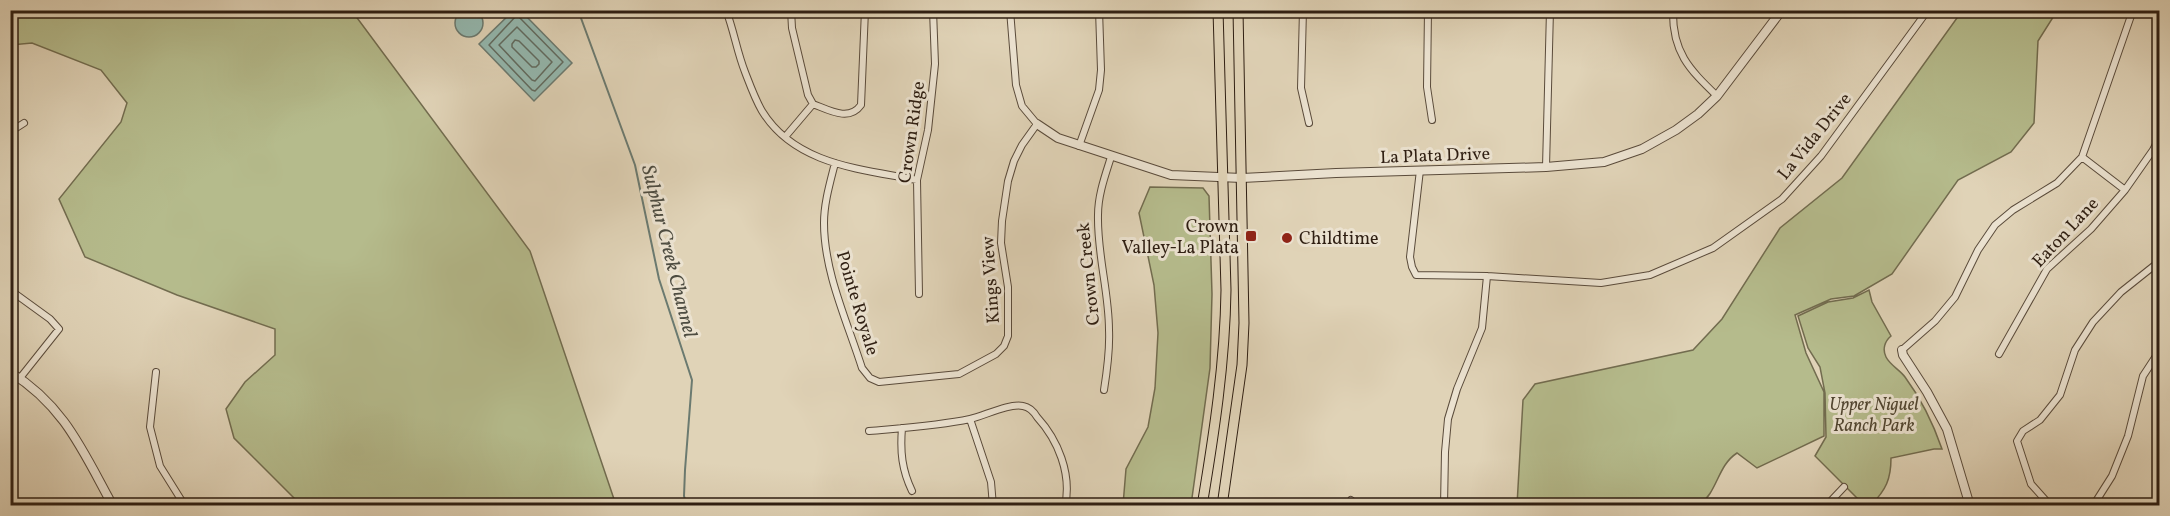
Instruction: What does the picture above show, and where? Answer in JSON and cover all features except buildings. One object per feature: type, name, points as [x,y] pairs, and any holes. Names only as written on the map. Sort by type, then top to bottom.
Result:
[{"type":"main road","points":[[1202,506],[1219,400],[1226,334],[1218,10]]},
{"type":"main road","points":[[1222,506],[1242,365],[1244,323],[1238,10]]},
{"type":"street","points":[[726,10],[745,72],[762,110],[785,137],[801,150],[835,164],[917,180]]},
{"type":"street","points":[[815,10],[791,12],[792,28],[808,95],[813,104],[848,115],[856,113],[861,105],[865,10]]},
{"type":"street","name":"Crown Ridge","points":[[919,294],[917,180],[928,130],[935,64],[933,10]]},
{"type":"street","points":[[1010,10],[1016,85],[1022,106],[1037,124]]},
{"type":"street","points":[[1079,146],[1099,90],[1101,70],[1099,10]]},
{"type":"street","points":[[1302,10],[1301,88],[1309,123]]},
{"type":"street","points":[[1428,10],[1426,87],[1432,120]]},
{"type":"street","points":[[1546,167],[1550,10]]},
{"type":"street","points":[[1674,10],[1673,29],[1683,57],[1691,72],[1717,96]]},
{"type":"street","name":"La Plata Drive","points":[[1037,124],[1058,138],[1079,146],[1171,175],[1242,178],[1546,167],[1604,162],[1642,148],[1676,130],[1698,114],[1717,96],[1782,10]]},
{"type":"street","name":"La Vida Drive","points":[[1420,170],[1410,257],[1416,275],[1487,276],[1601,284],[1650,275],[1713,248],[1782,199],[1821,156],[1928,10]]},
{"type":"street","points":[[1970,506],[1947,429],[1902,350],[1935,321],[1954,297],[1978,249],[1995,225],[2013,210],[2057,183],[2082,157],[2133,10]]},
{"type":"street","points":[[785,137],[813,104]]},
{"type":"street","points":[[10,132],[24,123]]},
{"type":"street","name":"Kings View","points":[[870,378],[879,382],[959,374],[996,354],[1004,346],[1008,336],[1008,287],[1001,243],[1002,221],[1008,181],[1014,161],[1037,124]]},
{"type":"street","name":"Eaton Lane","points":[[1999,354],[2047,269],[2091,229],[2125,190],[2160,136]]},
{"type":"street","name":"Crown Creek","points":[[1104,390],[1108,368],[1109,329],[1098,238],[1098,213],[1101,190],[1111,157]]},
{"type":"street","points":[[2082,157],[2125,190]]},
{"type":"street","name":"Pointe Royale","points":[[835,164],[826,199],[824,223],[826,248],[861,368],[870,378]]},
{"type":"street","points":[[2048,503],[2031,484],[2017,441],[2024,431],[2040,420],[2060,395],[2075,350],[2093,322],[2121,292],[2160,261]]},
{"type":"street","points":[[1444,506],[1444,452],[1448,419],[1457,389],[1482,328],[1487,276]]},
{"type":"street","points":[[10,290],[50,319],[59,329],[20,378]]},
{"type":"street","points":[[2093,506],[2112,476],[2128,436],[2143,376],[2160,350]]},
{"type":"street","points":[[10,372],[36,389],[72,430],[113,506]]},
{"type":"street","points":[[156,372],[150,427],[160,466],[185,506]]},
{"type":"street","points":[[869,431],[970,419],[1015,406],[1024,406],[1032,411],[1047,428],[1058,449],[1064,467],[1067,494],[1065,506]]},
{"type":"street","points":[[970,419],[991,482],[993,506]]},
{"type":"street","points":[[902,428],[900,453],[904,474],[912,491]]},
{"type":"street","points":[[1826,506],[1844,487]]},
{"type":"green space","points":[[11,10],[352,11],[530,251],[616,505],[301,505],[234,438],[226,409],[245,382],[275,355],[275,329],[177,295],[85,257],[59,199],[121,122],[127,103],[101,70],[32,43],[11,45]]},
{"type":"green space","points":[[1962,11],[2057,11],[2038,41],[2034,123],[2011,152],[1958,180],[1892,274],[1854,296],[1831,299],[1795,315],[1806,353],[1824,392],[1824,436],[1757,468],[1737,453],[1730,458],[1710,493],[1699,505],[1517,505],[1523,400],[1535,384],[1693,350],[1722,319],[1780,228],[1842,178]]},
{"type":"green space","points":[[1150,187],[1203,188],[1209,196],[1212,294],[1210,368],[1191,505],[1123,505],[1126,469],[1148,427],[1155,388],[1158,333],[1154,285],[1139,213]]},
{"type":"green space","name":"Upper Niguel Ranch Park","points":[[1869,290],[1872,302],[1891,336],[1885,345],[1886,357],[1903,374],[1917,394],[1942,449],[1891,458],[1889,478],[1884,489],[1871,505],[1864,505],[1815,456],[1826,437],[1825,393],[1820,367],[1808,348],[1798,316],[1828,302],[1853,298]]},
{"type":"water","points":[[469,9],[479,13],[483,23],[479,33],[469,37],[459,33],[455,23],[459,13]]},
{"type":"water","points":[[514,10],[521,11],[572,63],[534,101],[479,44]]},
{"type":"waterway","name":"Sulphur Creek Channel","points":[[578,10],[635,165],[659,279],[692,380],[685,470],[684,496],[687,506]]},
{"type":"place","name":"Crown Valley-La Plata","points":[[1251,236]]},
{"type":"place","name":"Childtime","points":[[1287,238]]}]
